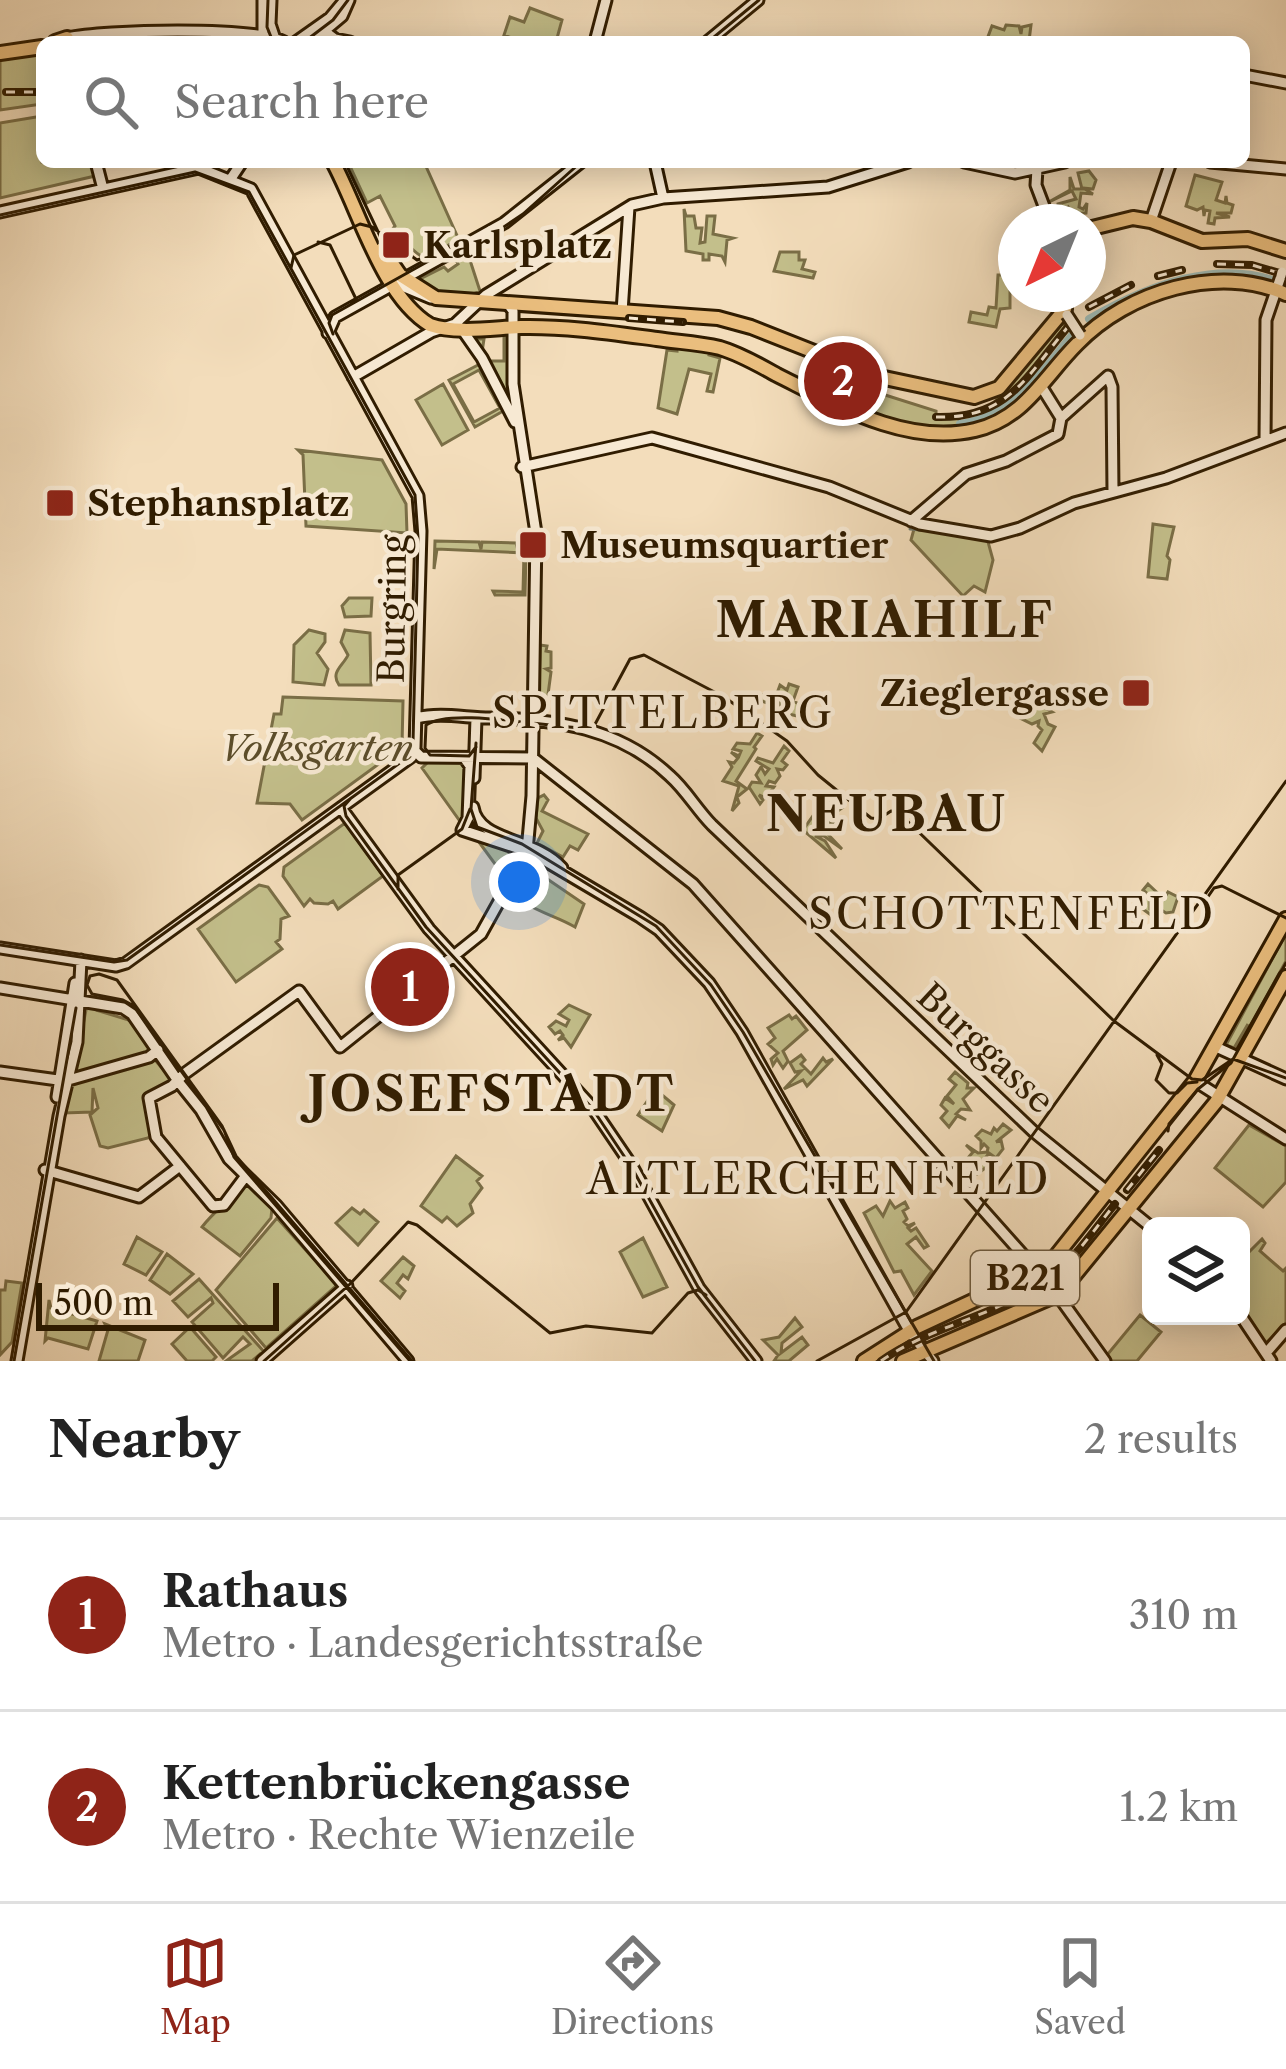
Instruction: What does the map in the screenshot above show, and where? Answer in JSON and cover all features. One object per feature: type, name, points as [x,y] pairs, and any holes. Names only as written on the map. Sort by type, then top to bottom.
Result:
[{"type":"main road","points":[[267,0],[272,36]]},
{"type":"main road","points":[[308,36],[342,16],[347,0]]},
{"type":"main road","points":[[595,36],[604,0]]},
{"type":"main road","points":[[714,36],[758,0]]},
{"type":"main road","points":[[325,28],[337,36]]},
{"type":"main road","points":[[317,36],[325,28]]},
{"type":"main road","points":[[101,36],[182,31],[232,36]]},
{"type":"main road","points":[[0,53],[36,48]]},
{"type":"main road","points":[[1250,75],[1281,81]]},
{"type":"main road","points":[[1250,166],[1286,169]]},
{"type":"main road","points":[[98,168],[103,189]]},
{"type":"main road","points":[[225,168],[226,178]]},
{"type":"main road","points":[[226,178],[236,168]]},
{"type":"main road","points":[[339,168],[416,316],[454,328],[621,334],[717,347],[846,409],[920,432],[958,433],[990,426],[1019,410],[1082,336],[1117,312],[1178,288],[1229,280],[1279,290]]},
{"type":"main road","points":[[328,333],[335,317],[487,233],[574,168]]},
{"type":"main road","points":[[656,168],[663,198]]},
{"type":"main road","points":[[0,212],[193,169],[226,178],[255,195],[353,377],[423,339],[454,328],[629,207],[663,198],[828,187],[889,168]]},
{"type":"main road","points":[[995,168],[1012,173],[1040,168]]},
{"type":"main road","points":[[1151,221],[1170,168]]},
{"type":"main road","points":[[1036,169],[1043,204]]},
{"type":"main road","points":[[622,312],[629,207]]},
{"type":"main road","points":[[1106,224],[1126,218],[1151,221],[1202,241],[1248,239],[1286,251]]},
{"type":"main road","points":[[1265,440],[1268,309],[1284,268]]},
{"type":"main road","points":[[396,282],[436,298],[734,321],[875,376],[979,397],[999,388],[1060,312]]},
{"type":"main road","points":[[242,1180],[224,1205],[213,1206],[156,1137],[149,1098],[299,991],[338,1045],[479,929],[525,846],[533,534],[512,384],[513,309],[491,301]]},
{"type":"main road","points":[[1068,312],[1082,336]]},
{"type":"main road","points":[[454,328],[509,408],[524,467]]},
{"type":"main road","points":[[911,521],[966,474],[1006,461],[1058,434],[1061,418],[1108,376],[1113,405],[1113,492]]},
{"type":"main road","name":"Burgring","points":[[353,377],[420,500],[415,751]]},
{"type":"main road","points":[[1041,386],[1061,418]]},
{"type":"main road","points":[[524,467],[652,438],[829,487],[911,521],[991,536],[1020,528],[1073,502],[1166,478],[1286,433]]},
{"type":"main road","name":"Burggasse","points":[[417,718],[530,719],[594,729],[647,758],[671,776],[703,815],[1036,1134],[1142,1220]]},
{"type":"main road","points":[[476,718],[475,820],[486,831],[553,858],[566,872],[655,927],[713,988],[930,1356]]},
{"type":"main road","points":[[0,948],[116,966],[129,962],[415,751],[421,757],[465,759],[529,754],[698,889],[1048,1282],[1104,1358]]},
{"type":"main road","points":[[465,759],[470,766],[468,818],[462,830],[525,846]]},
{"type":"main road","points":[[341,808],[443,950],[452,954],[592,1107],[632,1166],[699,1288],[756,1361]]},
{"type":"main road","name":"B221","points":[[1048,1282],[1048,1266],[1195,1082],[1285,922]]},
{"type":"main road","points":[[15,1361],[82,960]]},
{"type":"main road","name":"B221","points":[[903,1361],[930,1356],[1048,1282],[1129,1209],[1219,1097],[1286,977]]},
{"type":"main road","points":[[0,988],[125,1009],[153,1054],[181,1077],[242,1180],[276,1199],[411,1361]]},
{"type":"main road","points":[[65,1080],[64,1060],[77,999]]},
{"type":"main road","points":[[1216,1047],[1286,1079]]},
{"type":"main road","points":[[0,1072],[65,1080],[153,1054]]},
{"type":"main road","points":[[1195,1082],[1286,1139]]},
{"type":"main road","points":[[48,1170],[143,1194],[180,1166]]},
{"type":"main road","points":[[260,1192],[349,1286]]},
{"type":"main road","name":"B221","points":[[864,1361],[911,1326],[1048,1282]]},
{"type":"main road","points":[[265,1361],[349,1286]]},
{"type":"main road","points":[[1247,1325],[1269,1357],[1286,1330]]},
{"type":"green space","points":[[530,8],[562,20],[558,36],[504,35],[510,17],[524,22]]},
{"type":"green space","points":[[1006,25],[1019,26],[1021,34],[1022,27],[1031,25],[1030,36],[988,36],[992,26],[1004,30]]},
{"type":"green space","points":[[36,54],[36,105],[0,110],[0,59]]},
{"type":"green space","points":[[36,117],[36,168],[93,168],[95,176],[0,198],[0,123]]},
{"type":"green space","points":[[351,168],[427,168],[459,240],[423,257],[391,231],[395,226],[380,196],[367,203]]},
{"type":"green space","points":[[1089,171],[1096,180],[1093,189],[1083,188],[1093,194],[1081,193],[1079,204],[1058,204],[1076,199],[1072,191],[1047,203],[1070,190],[1070,177],[1074,189],[1082,189],[1078,173]]},
{"type":"green space","points":[[1195,175],[1222,182],[1216,200],[1225,203],[1226,196],[1233,205],[1231,213],[1216,213],[1230,217],[1208,223],[1210,211],[1205,210],[1204,216],[1203,207],[1186,206]]},
{"type":"green space","points":[[684,209],[686,216],[694,216],[696,228],[702,228],[700,243],[705,242],[707,216],[715,216],[713,234],[733,238],[727,240],[725,262],[722,256],[709,254],[709,260],[703,260],[703,254],[686,251]]},
{"type":"green space","points":[[780,252],[799,252],[799,260],[805,260],[802,269],[815,272],[813,278],[774,271]]},
{"type":"green space","points":[[468,254],[480,291],[447,294],[416,281],[444,267],[448,271]]},
{"type":"green space","points":[[998,275],[996,327],[969,322],[971,312],[987,315],[989,307],[996,308]]},
{"type":"green space","points":[[1060,321],[1066,327],[1020,383],[993,404]]},
{"type":"green space","points":[[504,334],[511,334],[509,400],[473,339],[484,339],[482,352],[487,361],[504,361]]},
{"type":"green space","points":[[677,346],[710,350],[709,355],[720,358],[713,392],[707,391],[711,374],[689,369],[677,414],[658,408],[667,350],[677,351]]},
{"type":"green space","points":[[480,364],[505,410],[475,427],[449,380]],"holes":[[[479,370],[500,408],[474,422],[453,384]]]},
{"type":"green space","points":[[443,384],[468,430],[442,445],[416,400]]},
{"type":"green space","points":[[882,394],[936,411],[936,419],[959,418],[960,429],[923,430],[871,415]]},
{"type":"green space","points":[[298,450],[382,460],[406,504],[407,533],[306,526],[303,455]]},
{"type":"green space","points":[[1153,524],[1174,527],[1167,579],[1148,577]]},
{"type":"green space","points":[[914,529],[987,538],[993,560],[985,592],[974,586],[963,596],[911,540]]},
{"type":"green space","points":[[435,541],[479,542],[481,549],[482,542],[516,543],[518,551],[526,552],[525,595],[495,595],[493,591],[523,592],[524,553],[437,549],[434,569]]},
{"type":"green space","points":[[349,598],[372,598],[371,616],[345,617],[342,606]]},
{"type":"green space","points":[[309,630],[325,634],[317,653],[328,669],[324,685],[293,682],[294,645]]},
{"type":"green space","points":[[345,630],[370,633],[371,685],[339,685],[337,673],[348,655],[341,642]]},
{"type":"green space","points":[[540,645],[551,652],[551,668],[546,669],[551,672],[547,702],[539,701]]},
{"type":"green space","points":[[789,684],[798,687],[793,701],[801,705],[797,716],[780,712],[779,702],[773,705],[756,699],[758,694],[776,696],[780,685],[787,690]]},
{"type":"green space","points":[[1037,692],[1049,697],[1045,708],[1052,712],[1044,714],[1055,727],[1042,751],[1034,743],[1042,730],[1039,721],[1032,724],[1014,715],[1027,716]]},
{"type":"green space","name":"Volksgarten","points":[[283,697],[403,701],[402,747],[302,820],[290,804],[257,803],[274,714],[281,714]]},
{"type":"green space","points":[[757,733],[762,736],[736,781],[747,789],[737,797],[739,803],[732,811],[739,786],[723,781],[732,767],[729,762],[738,758],[731,752],[739,756],[741,751],[733,749],[737,743],[750,744]]},
{"type":"green space","points":[[784,746],[789,751],[782,761],[787,765],[777,769],[780,776],[775,783],[769,781],[766,786],[774,787],[766,798],[759,795],[760,804],[749,787],[752,782],[761,783],[756,775],[761,767],[765,774],[769,769],[756,761],[773,763]]},
{"type":"green space","points":[[430,760],[461,760],[467,765],[467,818],[462,824],[422,768]]},
{"type":"green space","points":[[544,795],[548,800],[542,811],[588,834],[578,850],[570,846],[563,857],[537,843],[543,831],[536,818],[538,798]]},
{"type":"green space","points":[[827,796],[832,797],[828,803],[842,808],[832,815],[836,819],[832,824],[825,820],[820,826],[842,849],[824,836],[815,836],[825,841],[836,858],[803,830]]},
{"type":"green space","points":[[345,823],[383,876],[338,909],[333,901],[314,903],[310,899],[304,906],[283,876],[284,867]]},
{"type":"green space","points":[[476,838],[510,850],[505,872],[517,856],[506,879]]},
{"type":"green space","points":[[541,867],[540,874],[584,904],[575,927],[525,903]]},
{"type":"green space","points":[[1148,884],[1164,899],[1168,892],[1178,897],[1173,912],[1150,903],[1155,911],[1151,915],[1136,904],[1137,896],[1143,901],[1149,895],[1143,890]]},
{"type":"green space","points":[[259,885],[268,887],[289,916],[281,919],[276,942],[282,949],[236,982],[198,929]]},
{"type":"green space","points":[[1282,932],[1286,934],[1286,961],[1240,1045],[1237,1048],[1248,1024],[1234,1048],[1226,1045],[1284,937],[1254,988]]},
{"type":"green space","points":[[87,1005],[124,1013],[96,1010],[132,1021],[150,1047],[149,1055],[73,1076]]},
{"type":"green space","points":[[569,1005],[590,1015],[571,1047],[564,1038],[558,1040],[563,1035],[560,1031],[555,1034],[549,1027],[556,1021],[566,1026],[569,1020],[559,1014]]},
{"type":"green space","points":[[789,1015],[796,1016],[807,1030],[783,1051],[788,1061],[783,1068],[777,1059],[773,1065],[771,1059],[778,1053],[768,1044],[775,1038],[768,1028]]},
{"type":"green space","points":[[801,1055],[805,1060],[801,1064],[811,1074],[823,1058],[826,1062],[833,1059],[807,1086],[803,1080],[784,1089],[801,1071],[795,1072],[790,1063]]},
{"type":"green space","points":[[155,1060],[173,1081],[149,1095],[152,1134],[148,1138],[100,1146],[90,1115],[98,1108],[93,1088],[92,1112],[64,1113],[71,1084],[76,1081]]},
{"type":"green space","points":[[955,1072],[968,1083],[967,1088],[974,1088],[963,1099],[970,1110],[956,1114],[966,1120],[957,1116],[949,1127],[941,1118],[947,1111],[941,1105],[945,1098],[954,1104],[947,1096],[956,1085],[949,1079]]},
{"type":"green space","points":[[652,1094],[661,1094],[674,1105],[662,1131],[638,1115]]},
{"type":"green space","points":[[1003,1124],[1011,1130],[996,1142],[1001,1140],[1003,1149],[996,1158],[989,1153],[986,1157],[992,1163],[977,1174],[971,1169],[978,1161],[967,1159],[973,1152],[966,1145],[978,1153],[987,1152],[976,1136],[982,1130],[991,1134]]},
{"type":"green space","points":[[1249,1125],[1286,1146],[1286,1182],[1263,1207],[1215,1168]]},
{"type":"green space","points":[[456,1156],[482,1176],[477,1181],[482,1188],[470,1204],[473,1213],[457,1226],[447,1217],[442,1222],[421,1206]]},
{"type":"green space","points":[[245,1182],[272,1208],[271,1218],[240,1256],[202,1227]]},
{"type":"green space","points":[[890,1201],[895,1208],[905,1202],[904,1222],[908,1226],[915,1223],[908,1228],[916,1228],[928,1246],[924,1248],[916,1237],[907,1244],[932,1271],[914,1295],[901,1271],[894,1272],[864,1213],[876,1206],[883,1216]]},
{"type":"green space","points":[[352,1208],[360,1214],[364,1210],[378,1222],[358,1245],[336,1223]]},
{"type":"green space","points":[[277,1218],[337,1285],[266,1348],[216,1290]]},
{"type":"green space","points":[[137,1237],[162,1252],[146,1275],[124,1264]]},
{"type":"green space","points":[[643,1238],[667,1287],[643,1297],[620,1252]]},
{"type":"green space","points":[[1262,1239],[1265,1243],[1260,1251],[1283,1271],[1286,1268],[1286,1323],[1265,1344],[1250,1322],[1250,1251]]},
{"type":"green space","points":[[167,1254],[193,1274],[170,1294],[150,1280]]},
{"type":"green space","points":[[403,1257],[414,1266],[408,1279],[403,1275],[397,1283],[405,1291],[400,1298],[381,1281]]},
{"type":"green space","points":[[199,1279],[266,1354],[263,1357],[226,1361],[250,1344],[243,1337],[223,1358],[192,1322],[213,1303],[211,1298],[188,1317],[173,1301]]},
{"type":"green space","points":[[6,1281],[22,1283],[12,1342],[0,1355],[0,1290],[5,1290]]},
{"type":"green space","points":[[49,1300],[51,1308],[97,1321],[88,1349],[45,1341]]},
{"type":"green space","points":[[1140,1315],[1142,1325],[1161,1332],[1137,1361],[1111,1361],[1107,1355]]},
{"type":"green space","points":[[795,1318],[802,1327],[782,1343],[781,1353],[802,1337],[808,1345],[789,1361],[774,1361],[778,1355],[763,1340],[779,1337]]},
{"type":"green space","points":[[105,1324],[145,1340],[138,1361],[99,1361],[108,1330]]},
{"type":"green space","points":[[190,1327],[216,1357],[212,1361],[187,1361],[172,1344]]},
{"type":"waterway","points":[[1089,319],[1159,286],[1210,274],[1236,273],[1286,285]]},
{"type":"waterway","points":[[960,424],[1011,403],[1073,334]]},
{"type":"waterway","points":[[910,529],[920,530]]},
{"type":"tram line","points":[[268,0],[271,36]]},
{"type":"tram line","points":[[312,36],[348,0]]},
{"type":"tram line","points":[[715,36],[759,0]]},
{"type":"tram line","points":[[348,168],[381,238]]},
{"type":"tram line","points":[[291,268],[294,255],[360,224],[372,227],[417,260],[489,237],[574,168]]},
{"type":"tram line","points":[[0,215],[195,172],[249,192],[415,495],[418,538],[413,742],[408,757],[127,960],[0,945]]},
{"type":"tram line","points":[[318,242],[330,245],[356,299],[351,304]]},
{"type":"tram line","points":[[333,334],[332,315],[434,258]]},
{"type":"tram line","points":[[476,747],[469,756],[430,755],[425,748],[426,725],[481,718],[593,728],[630,659],[644,655],[724,697],[787,741],[818,775],[871,818],[899,813],[1114,1021],[1192,1079],[1202,1080],[1233,1059],[1286,1078]]},
{"type":"tram line","points":[[476,743],[471,809],[477,827],[522,844],[656,926],[711,985],[934,1361]]},
{"type":"tram line","points":[[817,1361],[906,1312],[1286,781]]},
{"type":"tram line","points":[[351,798],[344,806],[346,816],[426,927],[592,1108],[632,1168],[698,1287],[755,1361]]},
{"type":"tram line","points":[[398,889],[398,875],[462,829],[470,809]]},
{"type":"tram line","points":[[1205,901],[1214,888],[1222,886],[1286,918]]},
{"type":"tram line","points":[[1168,1131],[1198,1089],[1231,1063],[1286,963]]},
{"type":"tram line","points":[[410,1361],[234,1157],[224,1130],[134,1006],[92,994],[87,985],[90,976],[117,980],[222,1126],[236,1156],[412,1361]]},
{"type":"tram line","points":[[14,1361],[76,1008]]},
{"type":"tram line","points":[[1157,1055],[1162,1064],[1156,1080],[1169,1093],[1197,1082]]},
{"type":"tram line","points":[[264,1361],[350,1284],[408,1222],[550,1333],[586,1326],[652,1333],[688,1293],[698,1290],[706,1295]]},
{"type":"railway","points":[[6,92],[36,92]]},
{"type":"railway","points":[[1217,264],[1252,265],[1286,275]]},
{"type":"railway","points":[[1158,276],[1182,270]]},
{"type":"railway","points":[[1106,298],[1131,285]]},
{"type":"railway","points":[[629,318],[683,322]]},
{"type":"railway","points":[[936,417],[961,416],[998,403],[1027,378],[1067,328]]},
{"type":"railway","points":[[816,368],[876,398]]},
{"type":"railway","points":[[1127,1190],[1159,1150]]},
{"type":"railway","points":[[881,1361],[1044,1282],[1073,1256],[1115,1204]]},
{"type":"place","name":"Karlsplatz","points":[[396,245]]},
{"type":"place","name":"Kettenbrückengasse","points":[[843,381]]},
{"type":"place","name":"Stephansplatz","points":[[60,503]]},
{"type":"place","name":"Museumsquartier","points":[[533,545]]},
{"type":"place","name":"Zieglergasse","points":[[1136,693]]},
{"type":"place","name":"Rathaus","points":[[410,987]]},
{"type":"district","name":"MARIAHILF","points":[[885,619]]},
{"type":"district","name":"SPITTELBERG","points":[[663,713]]},
{"type":"district","name":"NEUBAU","points":[[887,813]]},
{"type":"district","name":"SCHOTTENFELD","points":[[1012,914]]},
{"type":"district","name":"JOSEFSTADT","points":[[492,1093]]},
{"type":"district","name":"ALTLERCHENFELD","points":[[819,1179]]}]
